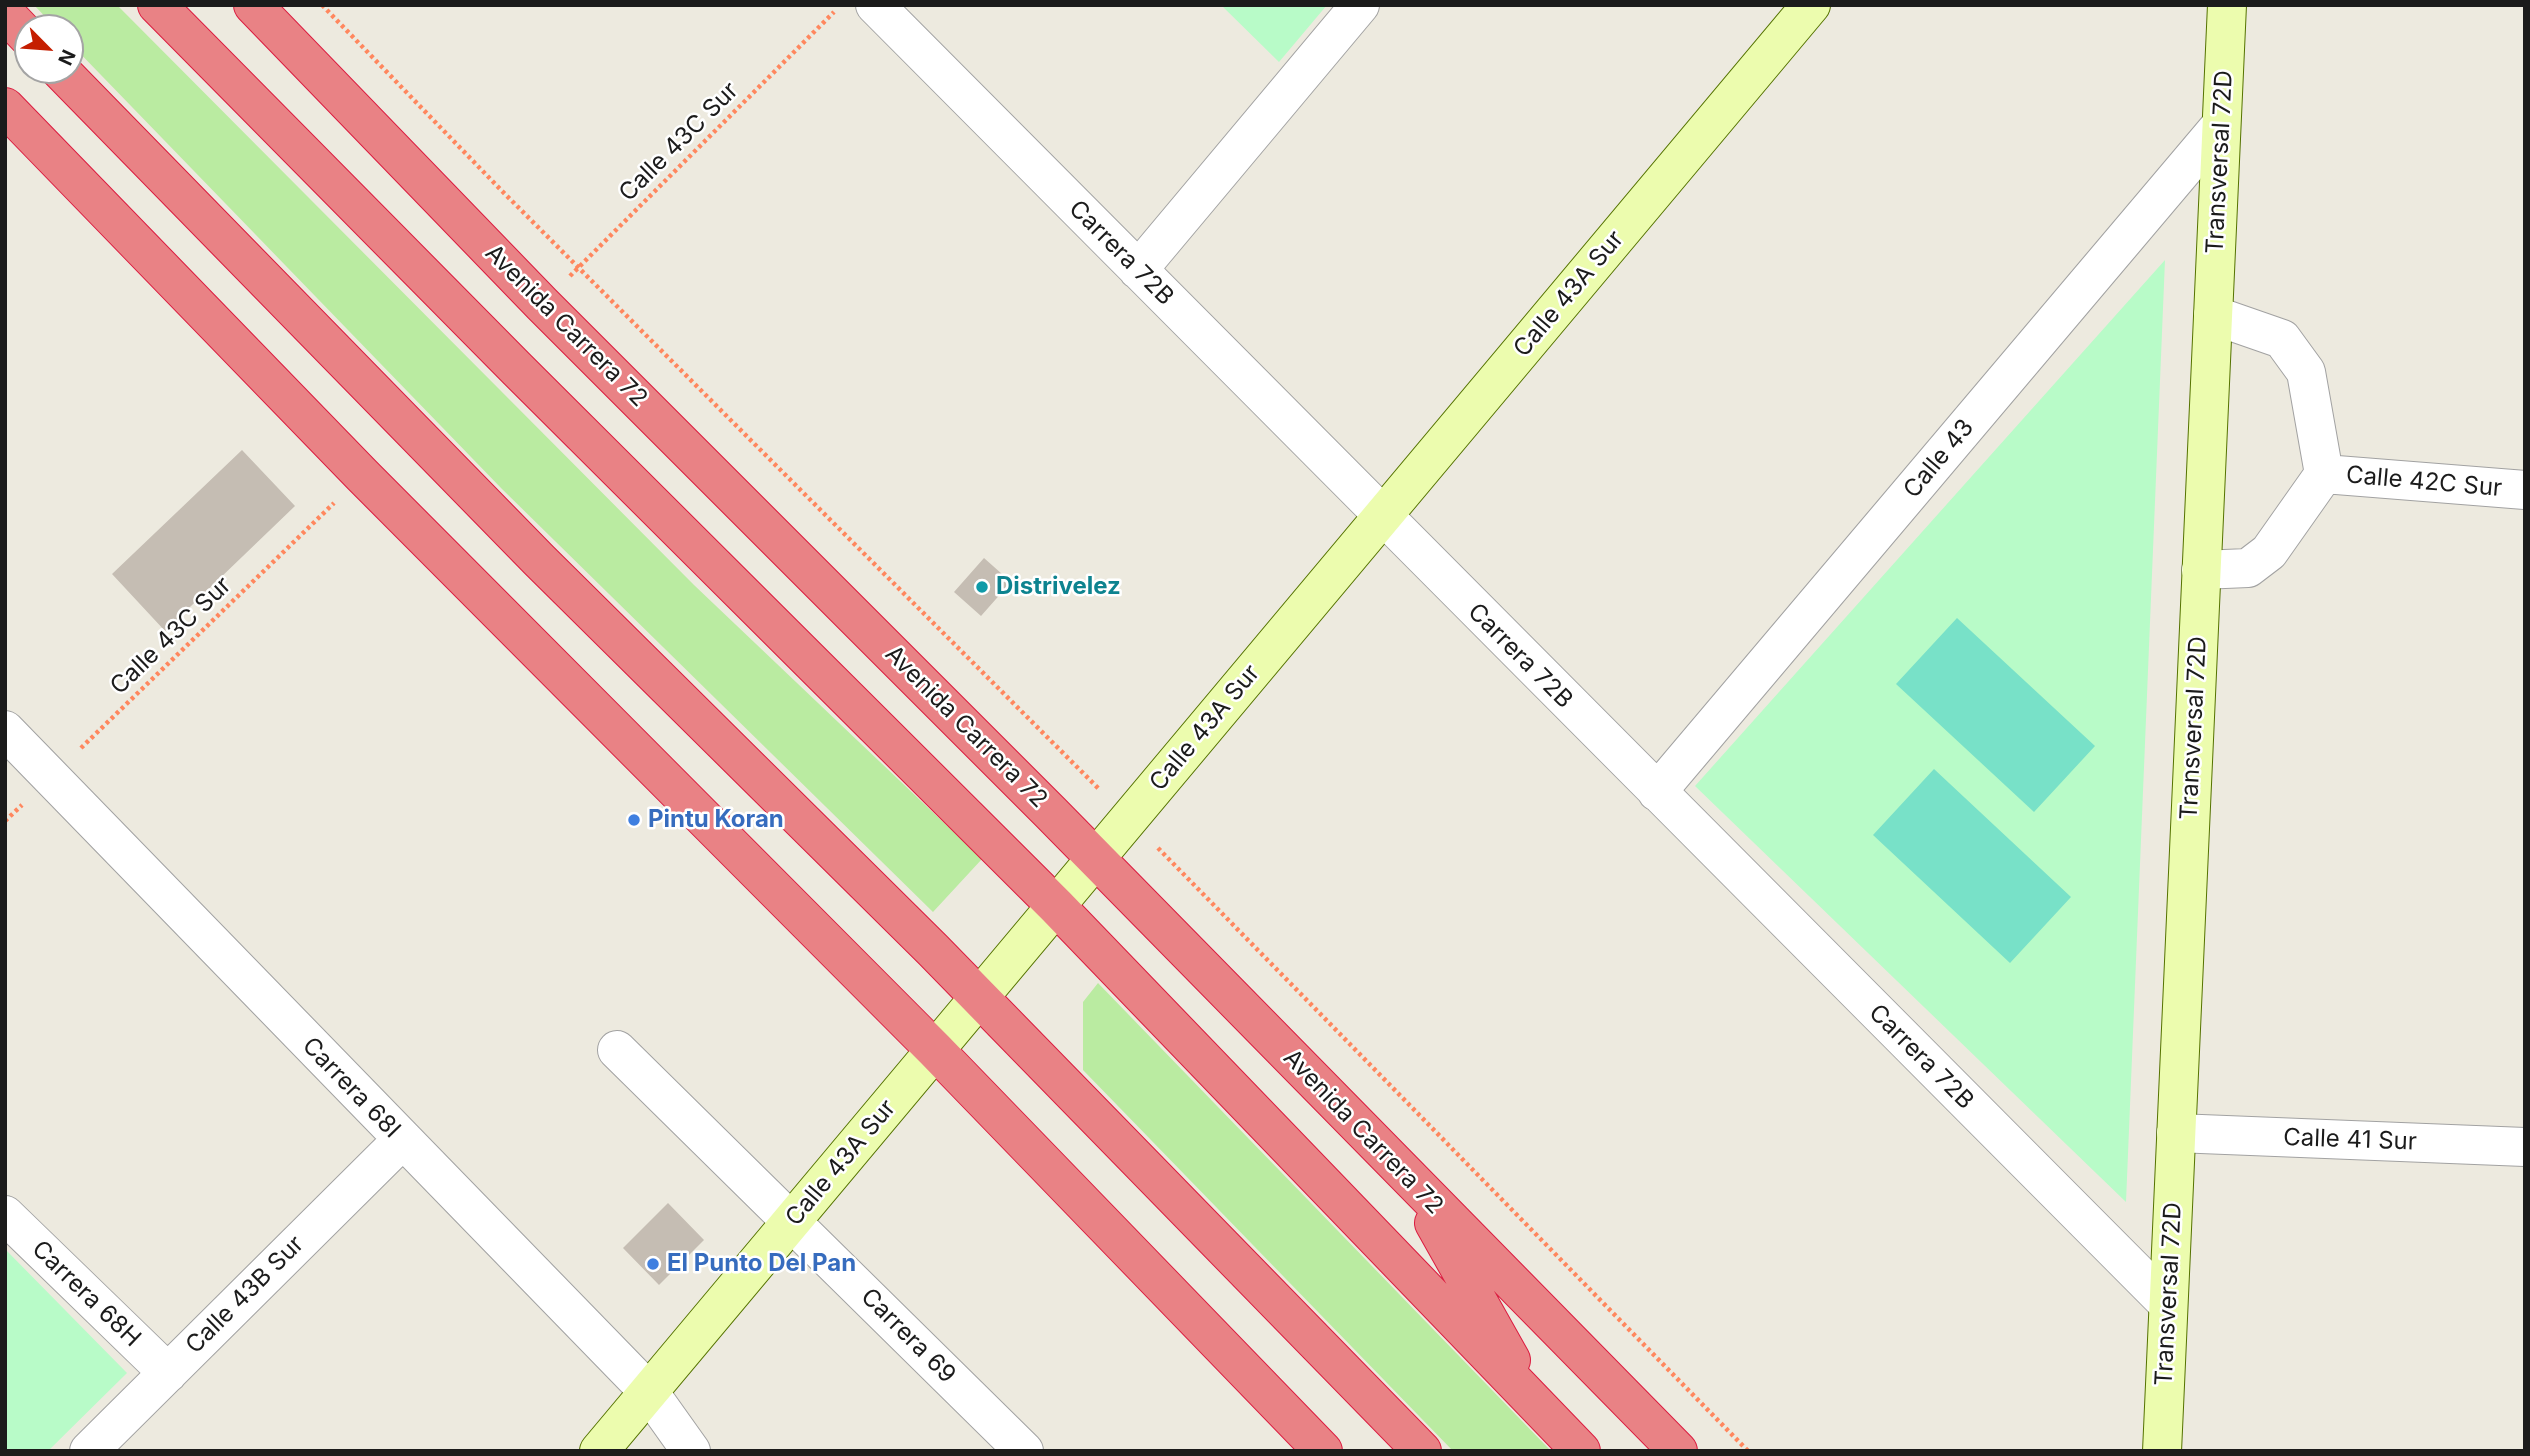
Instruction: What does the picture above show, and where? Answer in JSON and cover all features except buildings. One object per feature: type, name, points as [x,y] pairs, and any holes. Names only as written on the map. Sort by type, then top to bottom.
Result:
[{"type":"highway","points":[[158,5],[517,369],[1056,906],[1581,1451]]},
{"type":"highway","name":"Avenida Carrera 72","points":[[253,5],[542,304],[1096,859],[1678,1451]]},
{"type":"highway","points":[[74,84],[539,560],[980,997],[1422,1451]]},
{"type":"highway","points":[[5,107],[362,475],[935,1050],[1323,1451]]},
{"type":"highway","points":[[1409,1180],[1540,1410]]},
{"type":"highway","points":[[1281,1409],[1345,1451]]},
{"type":"street","name":"Carrera 72B","points":[[875,5],[2168,1304]]},
{"type":"street","points":[[1138,270],[1360,5]]},
{"type":"street","name":"Calle 43A Sur","points":[[599,1451],[1811,5]]},
{"type":"street","name":"Transversal 72D","points":[[2162,1451],[2227,5]]},
{"type":"street","name":"Calle 43","points":[[1657,792],[2221,125]]},
{"type":"street","name":"Calle 42C Sur","points":[[2201,570],[2248,568],[2269,552],[2324,474],[2306,372],[2282,339],[2213,315]]},
{"type":"street","name":"Calle 42C Sur","points":[[2324,474],[2525,490]]},
{"type":"street","name":"Carrera 68I","points":[[5,730],[649,1392],[691,1451]]},
{"type":"street","name":"Carrera 69","points":[[617,1050],[1024,1451]]},
{"type":"street","name":"Calle 41 Sur","points":[[2176,1133],[2525,1147]]},
{"type":"street","name":"Calle 43B Sur","points":[[89,1451],[402,1140]]},
{"type":"street","name":"Carrera 68H","points":[[5,1215],[167,1373]]},
{"type":"path","points":[[322,5],[578,268],[1085,775]]},
{"type":"path","name":"Calle 43C Sur","points":[[542,304],[841,5]]},
{"type":"path","name":"Calle 43C Sur","points":[[5,821],[362,475]]},
{"type":"path","points":[[1167,856],[1748,1451]]},
{"type":"green space","points":[[34,5],[117,5],[694,585],[982,859],[933,912],[502,489],[84,57],[84,14],[43,14]]},
{"type":"green space","points":[[1221,5],[1327,5],[1279,62]]},
{"type":"green space","points":[[2165,260],[2126,1202],[1695,786]]},
{"type":"green space","points":[[1957,618],[2095,746],[2034,812],[1896,684]]},
{"type":"green space","points":[[1934,769],[2071,897],[2010,963],[1873,835]]},
{"type":"green space","points":[[1098,983],[1551,1451],[1453,1451],[1083,1070],[1083,1002]]},
{"type":"green space","points":[[5,1249],[127,1373],[48,1451],[5,1451]]},
{"type":"place","name":"Distrivelez","points":[[982,587]]},
{"type":"place","name":"Pintu Koran","points":[[634,820]]},
{"type":"place","name":"El Punto Del Pan","points":[[653,1264]]}]
